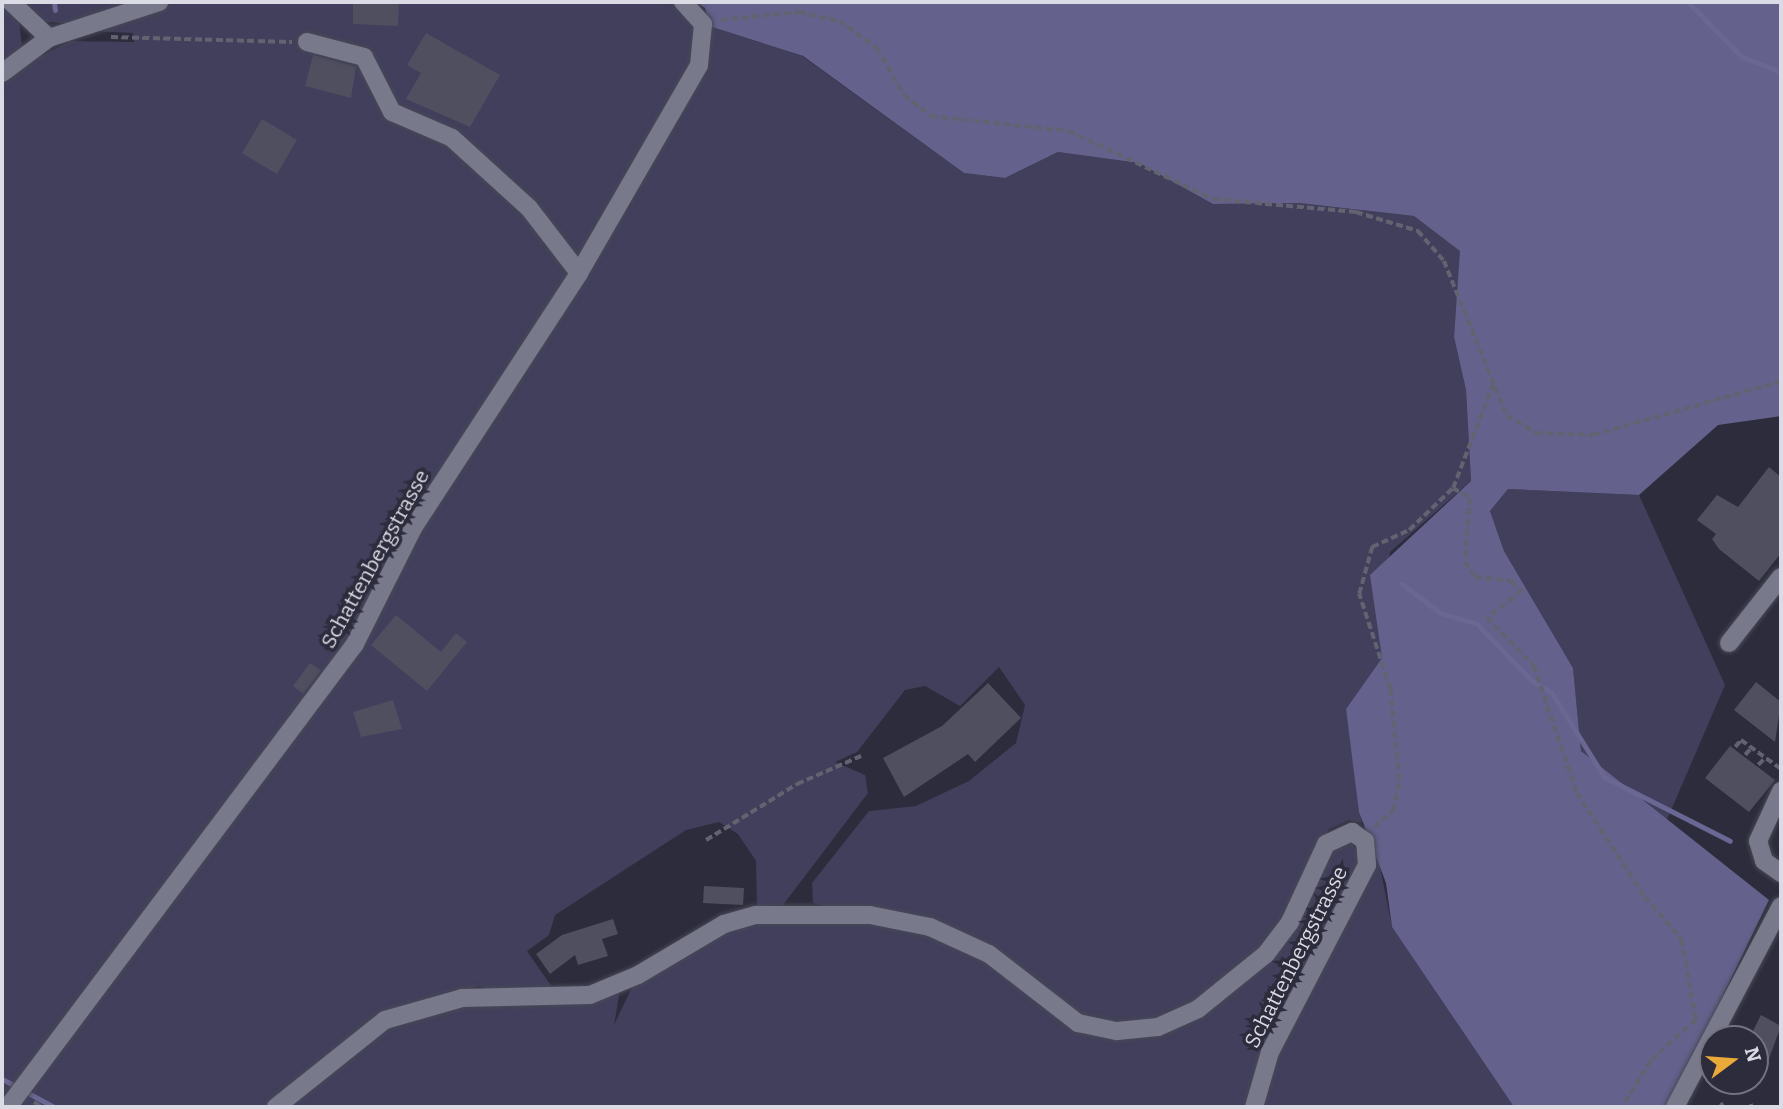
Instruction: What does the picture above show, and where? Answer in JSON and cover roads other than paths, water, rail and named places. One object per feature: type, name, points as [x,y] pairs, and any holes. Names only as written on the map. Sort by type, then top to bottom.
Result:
[{"type":"street","points":[[10,2],[49,37]]},
{"type":"street","points":[[2,74],[49,37],[159,2]]},
{"type":"street","name":"Schattenbergstrasse","points":[[8,1107],[328,684],[413,528],[579,273],[699,65],[703,24],[683,2]]},
{"type":"street","points":[[307,42],[364,57],[392,112],[452,138],[529,208],[579,273]]},
{"type":"street","points":[[1729,643],[1781,577]]},
{"type":"street","points":[[1781,791],[1758,841],[1765,861],[1781,873]]},
{"type":"street","name":"Schattenbergstrasse","points":[[276,1107],[351,1041],[394,1016],[462,998],[590,995],[638,975],[724,924],[756,915],[870,915],[930,927],[989,954],[1078,1023],[1117,1031],[1158,1027],[1198,1009],[1266,954],[1290,922],[1326,844],[1340,833],[1362,837],[1369,852],[1364,873],[1269,1052],[1254,1107]]},
{"type":"street","points":[[1675,1107],[1781,906]]},
{"type":"waterway","points":[[54,2],[55,10]]},
{"type":"waterway","points":[[1688,2],[1742,57],[1781,72]]},
{"type":"waterway","points":[[1402,584],[1440,613],[1476,623],[1531,680],[1552,693],[1604,777],[1730,841]]},
{"type":"waterway","points":[[2,1079],[15,1086]]},
{"type":"waterway","points":[[28,1093],[54,1107]]}]
